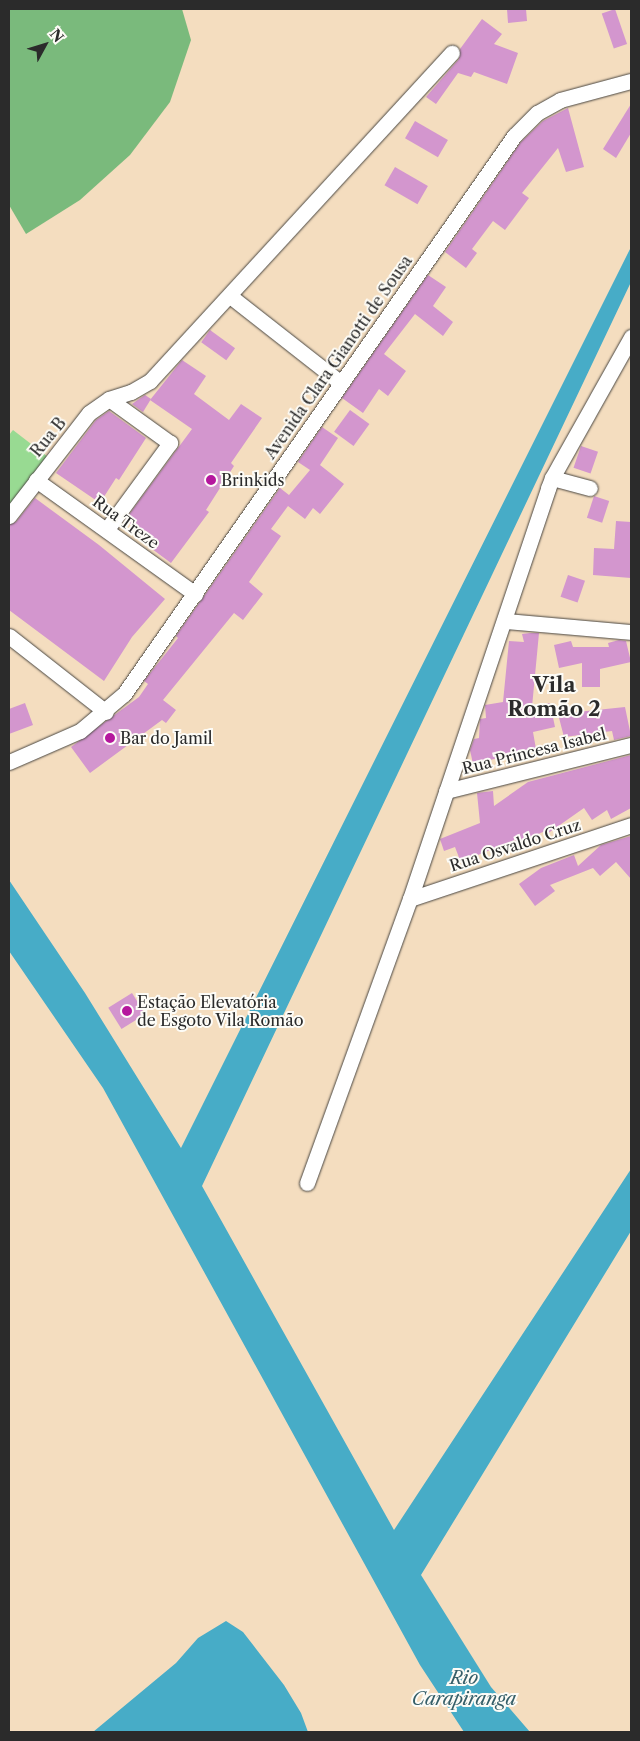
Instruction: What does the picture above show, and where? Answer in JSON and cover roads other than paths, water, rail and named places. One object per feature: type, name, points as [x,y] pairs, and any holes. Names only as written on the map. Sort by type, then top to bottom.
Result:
[{"type":"street","points":[[104,402],[131,392],[150,381],[452,53]]},
{"type":"street","name":"Avenida Clara Gianotti de Sousa","points":[[9,762],[50,746],[80,731],[106,712],[124,694],[514,136],[537,113],[560,100],[631,81]]},
{"type":"street","points":[[230,296],[341,383]]},
{"type":"street","points":[[307,1183],[410,899],[552,478],[631,337]]},
{"type":"street","points":[[104,402],[170,443],[107,529]]},
{"type":"street","name":"Rua B","points":[[9,516],[36,480],[104,402]]},
{"type":"street","points":[[552,478],[590,488]]},
{"type":"street","name":"Rua Treze","points":[[36,480],[107,529],[195,594]]},
{"type":"street","points":[[505,621],[631,632]]},
{"type":"street","points":[[9,636],[106,712]]},
{"type":"street","name":"Rua Princesa Isabel","points":[[446,790],[631,745]]},
{"type":"street","name":"Rua Osvaldo Cruz","points":[[410,899],[631,826]]},
{"type":"water","name":"Rio Carapiranga","points":[[631,247],[631,282],[202,1186],[394,1530],[631,1169],[631,1231],[421,1575],[491,1687],[530,1732],[464,1732],[420,1665],[103,1088],[9,951],[9,880],[85,993],[181,1148]]},
{"type":"water","points":[[226,1621],[243,1632],[284,1685],[301,1713],[308,1732],[93,1732],[176,1663],[198,1638]]},
{"type":"place","name":"Brinkids","points":[[211,480]]},
{"type":"place","name":"Bar do Jamil","points":[[110,738]]},
{"type":"place","name":"Estação Elevatória de Esgoto Vila Romão","points":[[127,1011]]},
{"type":"district","name":"Vila Romão 2","points":[[554,697]]}]
